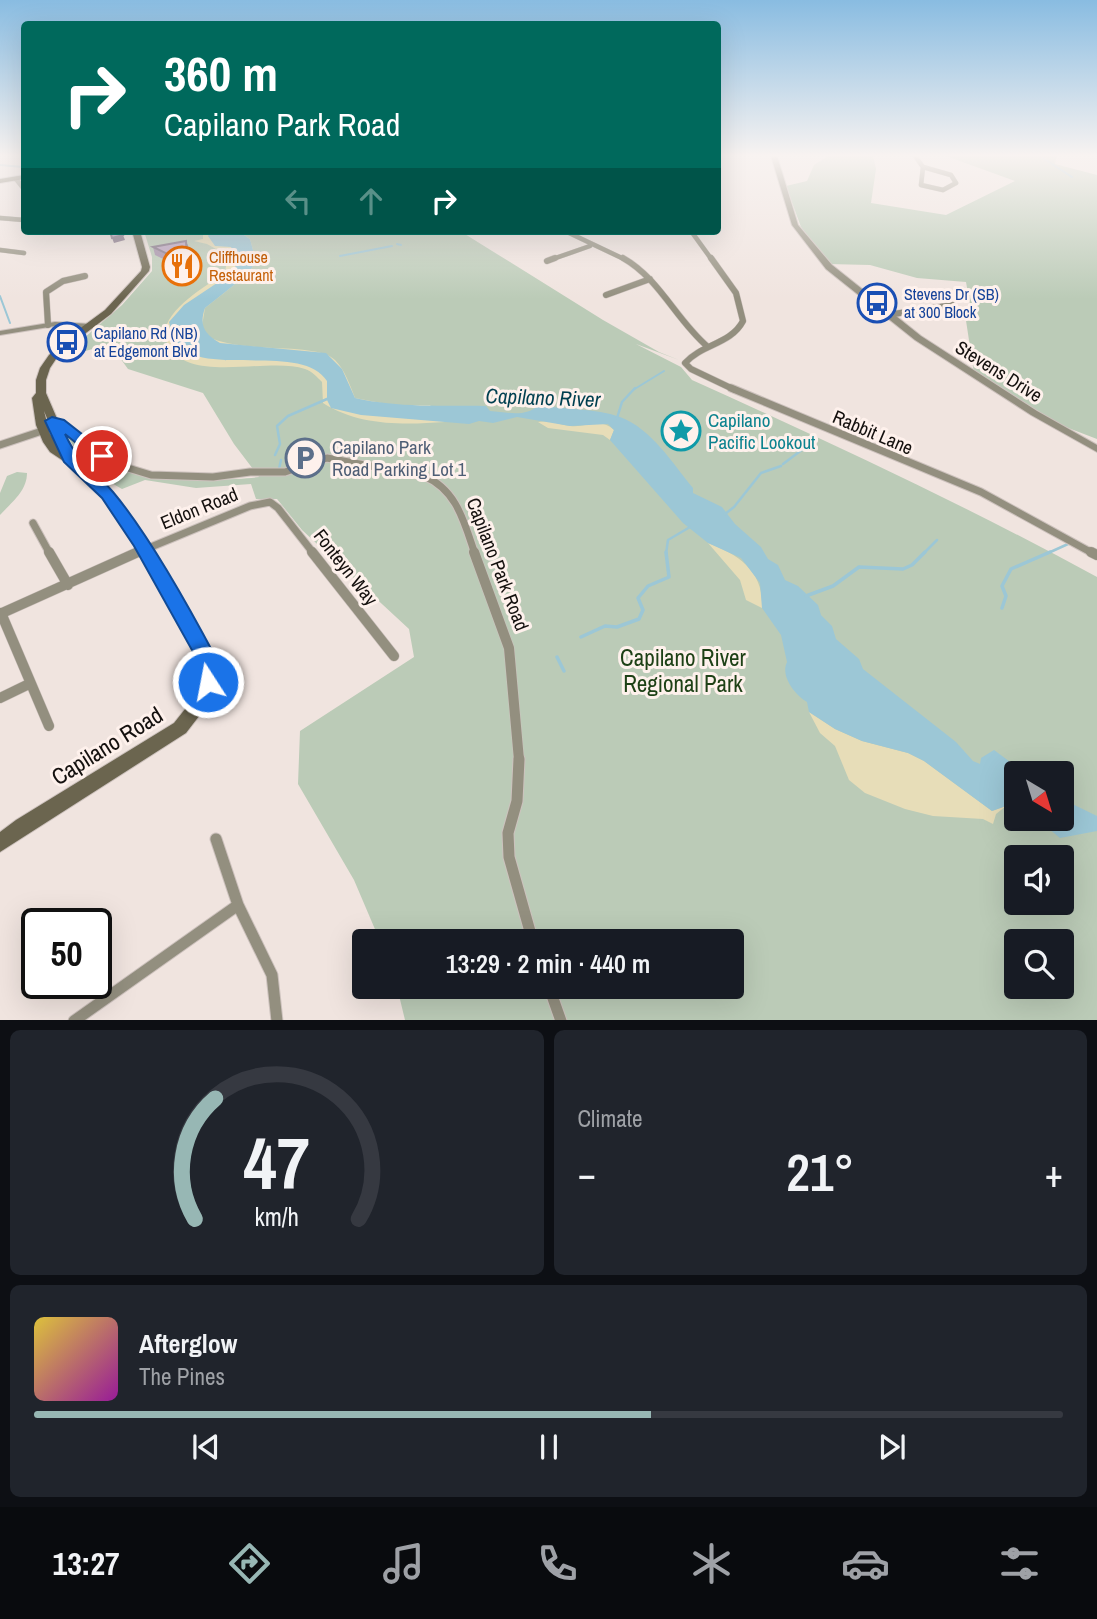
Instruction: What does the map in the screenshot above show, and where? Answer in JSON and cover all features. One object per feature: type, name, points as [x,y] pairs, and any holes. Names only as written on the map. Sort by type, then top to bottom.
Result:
[{"type":"main road","name":"Capilano Road","points":[[69,459],[60,456],[43,430],[39,399],[40,376],[49,362],[111,310],[145,271],[137,235]]},
{"type":"main road","points":[[39,399],[46,417],[52,421]]},
{"type":"main road","name":"Capilano Road","points":[[0,843],[22,826],[162,741],[190,718],[205,693],[209,672],[206,658],[145,549],[107,494],[69,459],[52,421]]},
{"type":"main road","points":[[43,430],[62,443]]},
{"type":"street","name":"Stevens Drive","points":[[788,204],[795,225],[829,268],[887,315],[975,376],[1078,438],[1097,446]]},
{"type":"street","points":[[0,218],[21,220]]},
{"type":"street","points":[[572,235],[590,246],[629,262],[650,279],[679,317],[708,346]]},
{"type":"street","name":"Rabbit Lane","points":[[694,235],[736,293],[743,321],[735,334],[690,356],[686,365],[763,403],[981,492],[1097,555]]},
{"type":"street","points":[[547,261],[590,246]]},
{"type":"street","points":[[0,250],[24,253]]},
{"type":"street","points":[[48,325],[46,292],[63,281],[85,276]]},
{"type":"street","points":[[606,295],[650,279]]},
{"type":"street","points":[[887,315],[953,305]]},
{"type":"street","points":[[0,333],[48,325],[91,326]]},
{"type":"street","points":[[0,445],[43,430],[52,421]]},
{"type":"street","name":"Capilano Park Road","points":[[52,421],[59,423],[90,449],[115,464],[151,475],[213,477],[250,472],[285,472],[327,458],[424,476],[436,481],[449,492],[459,509],[509,648],[519,761],[517,802],[509,833],[509,857],[529,929]]},
{"type":"street","name":"Eldon Road","points":[[0,614],[145,549],[250,506],[268,502]]},
{"type":"street","name":"Fonteyn Way","points":[[268,502],[278,508],[394,656]]},
{"type":"street","points":[[33,523],[68,585]]},
{"type":"street","points":[[0,614],[49,726]]},
{"type":"street","points":[[0,698],[29,684]]},
{"type":"street","points":[[216,839],[238,905],[272,975],[277,1020]]},
{"type":"street","points":[[74,1020],[238,905]]},
{"type":"street","points":[[553,999],[561,1020]]},
{"type":"green space","points":[[792,204],[875,204],[946,215],[969,204],[1097,204],[1097,439],[1063,426],[974,373],[965,314],[970,304],[966,282],[917,278],[870,265],[828,264],[801,227]]},
{"type":"green space","name":"Capilano River Regional Park","points":[[145,235],[204,235],[204,239],[246,235],[466,235],[603,320],[659,352],[679,360],[636,344],[681,367],[692,380],[896,475],[1097,577],[1097,1020],[405,1020],[400,999],[744,999],[744,929],[375,929],[354,880],[298,784],[300,731],[414,657],[409,629],[302,530],[277,499],[256,499],[251,484],[196,488],[145,480],[122,489],[105,478],[76,449],[64,432],[104,461],[130,473],[187,479],[259,477],[234,444],[203,393],[128,369],[110,344],[61,358],[122,305],[152,271],[152,257]]},
{"type":"green space","points":[[17,472],[27,473],[24,485],[18,496],[0,515],[0,493],[7,476]]},
{"type":"sand","points":[[203,235],[244,235],[250,239],[256,261],[248,274],[205,308],[202,326],[207,336],[239,345],[326,354],[342,368],[355,398],[392,405],[430,405],[445,422],[382,422],[337,411],[323,403],[322,382],[305,369],[289,366],[210,367],[177,356],[167,343],[165,332],[168,322],[184,302],[225,273],[225,254],[207,244],[194,241],[203,239]]},
{"type":"sand","points":[[547,421],[570,426],[604,424],[614,430],[610,440],[603,435],[548,428],[538,422]]},
{"type":"sand","points":[[708,543],[739,559],[754,574],[762,595],[762,608],[746,600],[740,580]]},
{"type":"sand","points":[[809,712],[835,729],[862,741],[908,753],[924,761],[992,811],[1004,808],[996,814],[993,824],[983,819],[933,816],[905,809],[865,793],[849,780],[835,746],[820,733]]},
{"type":"water","points":[[209,235],[244,235],[250,239],[256,261],[248,274],[205,308],[204,328],[220,343],[326,353],[342,369],[355,398],[404,405],[486,406],[490,411],[509,413],[528,412],[539,405],[610,414],[631,422],[652,438],[693,488],[693,493],[722,507],[735,524],[761,547],[768,559],[778,565],[785,580],[798,586],[818,605],[821,615],[832,626],[836,639],[859,659],[863,669],[956,742],[973,761],[980,764],[981,758],[994,750],[1009,761],[1004,761],[1004,807],[992,811],[924,761],[908,753],[862,741],[835,729],[809,712],[807,702],[798,695],[787,679],[787,662],[781,635],[762,608],[760,583],[741,558],[708,543],[683,523],[610,440],[614,430],[608,424],[570,426],[517,417],[493,423],[479,421],[469,424],[361,415],[331,408],[327,400],[327,381],[314,369],[296,363],[227,360],[188,353],[175,342],[169,322],[184,305],[235,271],[236,258],[231,247],[215,246]]},
{"type":"water","points":[[1074,805],[1097,816],[1097,831],[1060,838],[1052,831],[1074,831]]},
{"type":"building","points":[[186,241],[187,258],[180,260],[153,247]]},
{"type":"waterway","points":[[397,244],[401,245]]},
{"type":"waterway","points":[[340,256],[392,246]]},
{"type":"waterway","points":[[0,296],[10,323]]},
{"type":"waterway","points":[[633,390],[664,371]]},
{"type":"waterway","points":[[617,418],[622,402],[633,390]]},
{"type":"waterway","points":[[275,455],[280,444],[277,426],[288,416],[327,399]]},
{"type":"waterway","points":[[783,464],[807,446]]},
{"type":"waterway","points":[[279,469],[281,460]]},
{"type":"waterway","points":[[725,514],[734,507],[761,473],[781,466]]},
{"type":"waterway","points":[[666,553],[668,540],[690,527]]},
{"type":"waterway","points":[[806,596],[833,586],[859,567],[903,569],[912,565],[937,540]]},
{"type":"waterway","points":[[1046,554],[1068,544]]},
{"type":"waterway","points":[[1002,608],[1006,596],[1002,586],[1011,569],[1050,552]]},
{"type":"waterway","points":[[581,637],[605,626],[617,627],[639,619],[643,610],[638,598],[648,586],[669,577],[666,553]]},
{"type":"waterway","points":[[557,657],[564,671]]},
{"type":"place","name":"Cliffhouse Restaurant","points":[[182,266]]},
{"type":"place","name":"Stevens Dr (SB) at 300 Block","points":[[877,303]]},
{"type":"place","name":"Capilano Rd (NB) at Edgemont Blvd","points":[[67,342]]},
{"type":"place","name":"Capilano Pacific Lookout","points":[[681,431]]},
{"type":"place","name":"Capilano Park Road Parking Lot 1","points":[[305,458]]},
{"type":"route","points":[[102,456],[59,423],[52,421],[69,459],[107,494],[141,543],[206,658],[208,682]]},
{"type":"water label","name":"Capilano River","points":[[543,398]]}]
